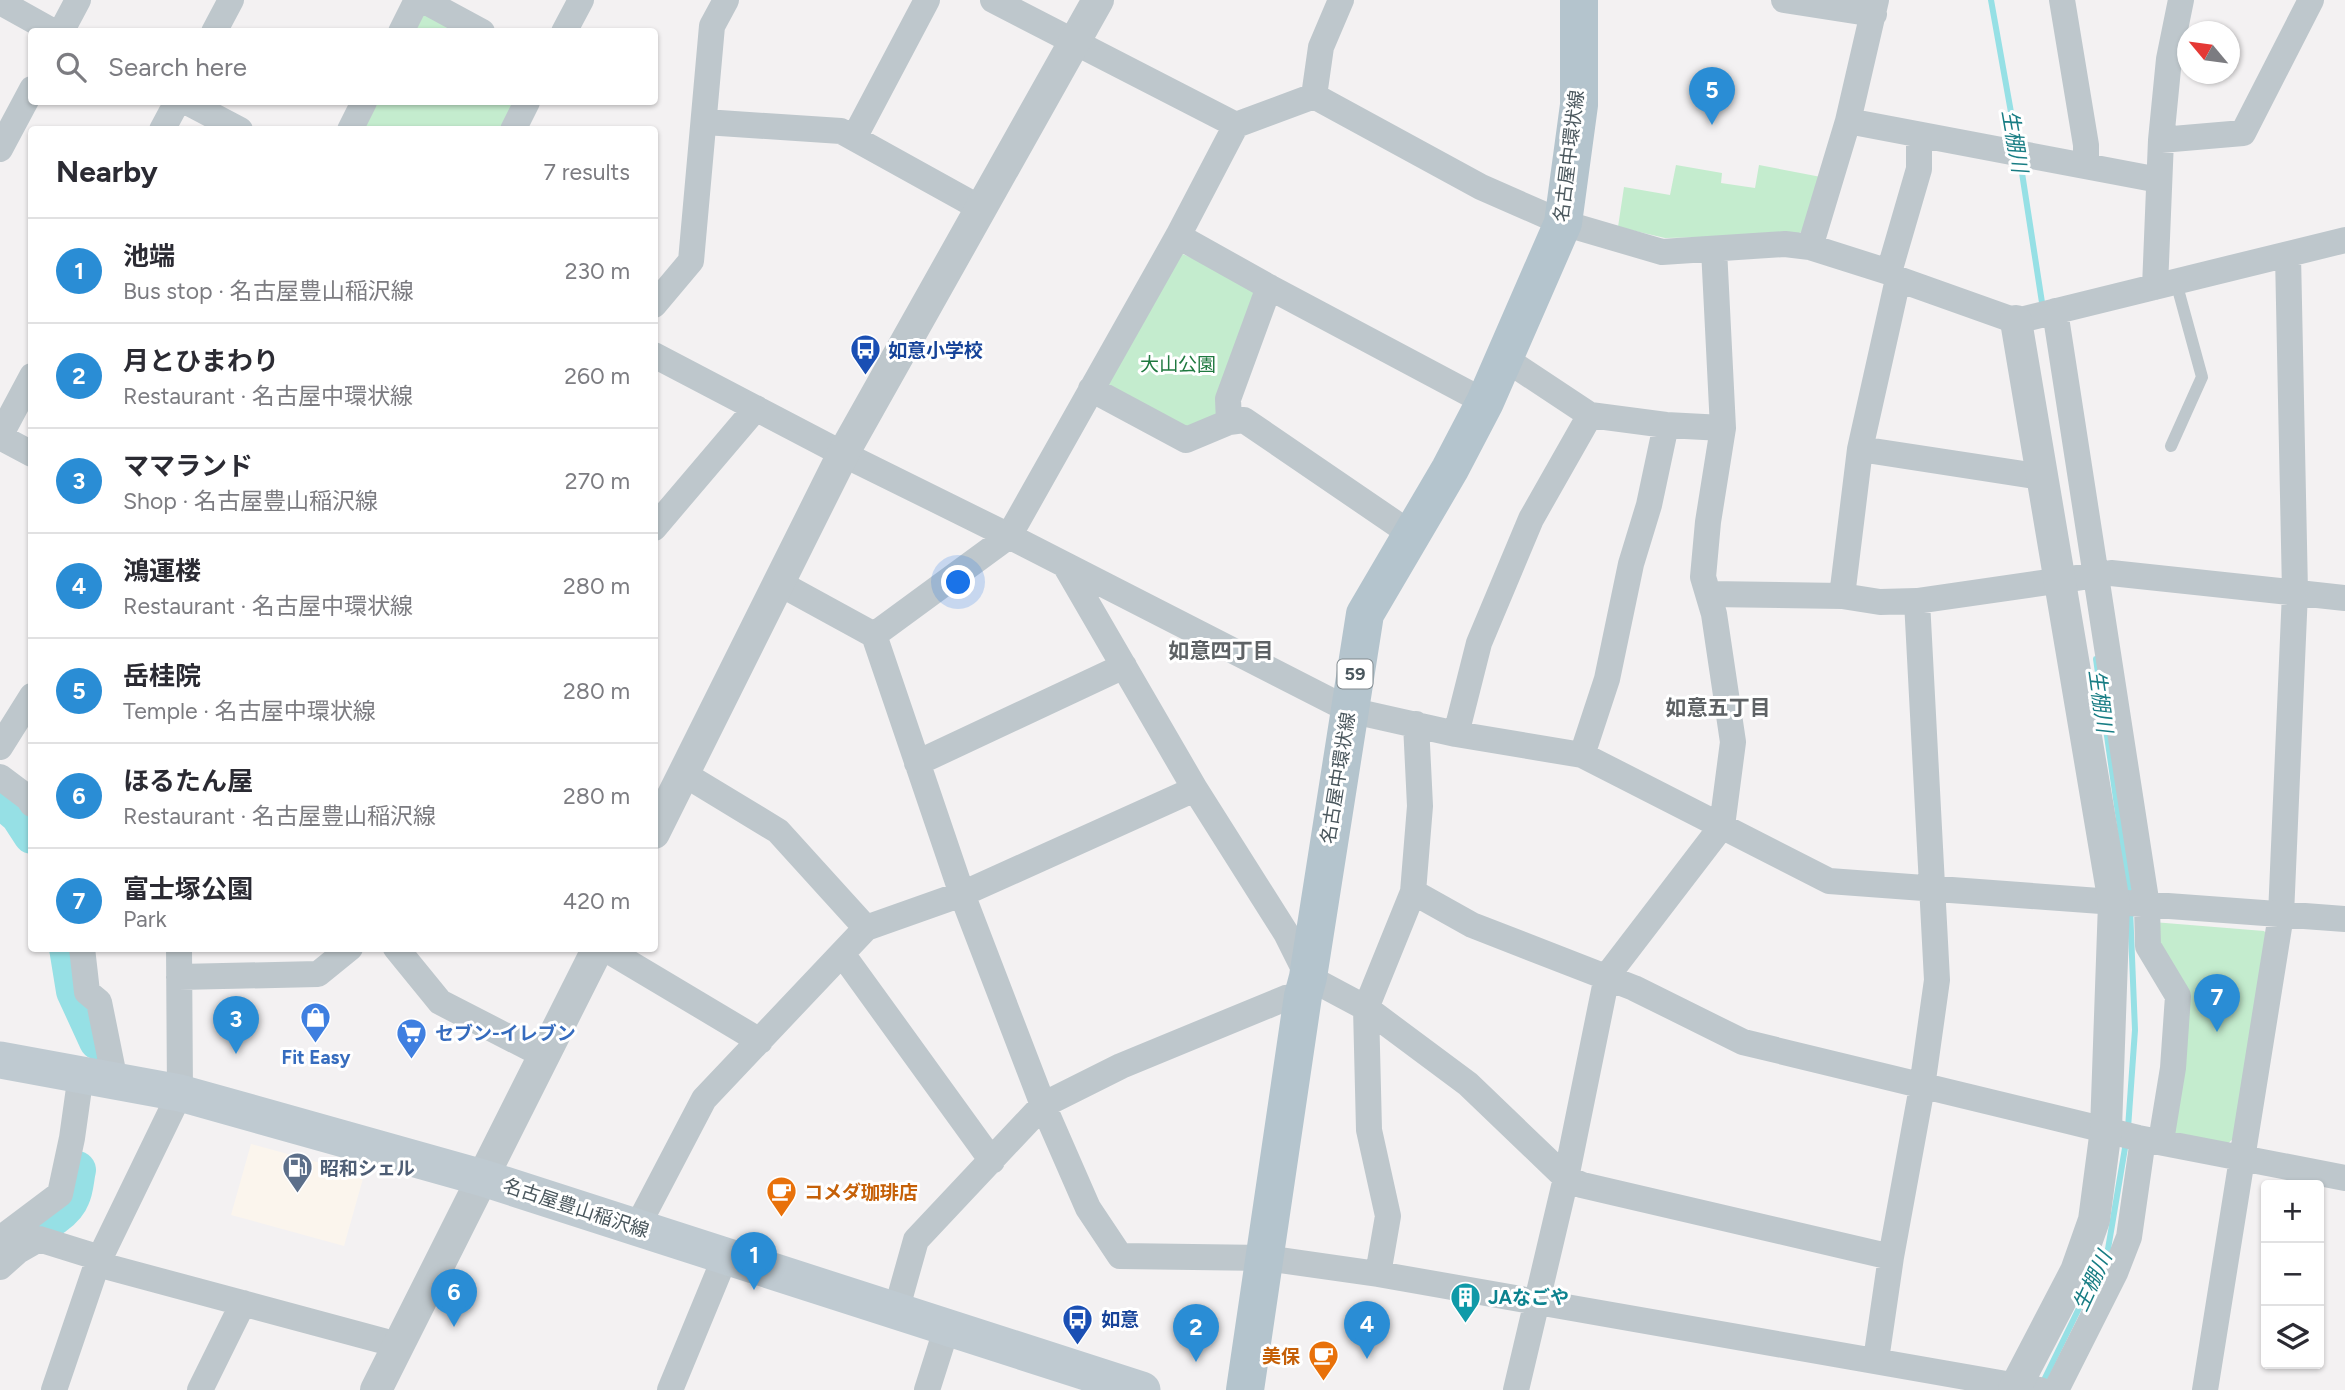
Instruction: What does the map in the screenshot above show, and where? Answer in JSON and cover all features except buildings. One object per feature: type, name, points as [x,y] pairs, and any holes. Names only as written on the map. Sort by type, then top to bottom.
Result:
[{"type":"main road","name":"名古屋中環状線","points":[[1245,1390],[1365,614],[1450,469],[1485,402],[1563,223],[1579,105],[1579,0]]},
{"type":"main road","name":"名古屋豊山稲沢線","points":[[0,1060],[180,1093],[482,1178],[1142,1390]]},
{"type":"street","points":[[63,28],[78,0]]},
{"type":"street","points":[[216,28],[231,0]]},
{"type":"street","points":[[403,28],[417,0]]},
{"type":"street","points":[[423,0],[475,28]]},
{"type":"street","points":[[566,28],[581,0]]},
{"type":"street","points":[[658,300],[691,261],[712,26],[726,0]]},
{"type":"street","points":[[854,138],[927,0]]},
{"type":"street","points":[[993,0],[1236,125]]},
{"type":"street","points":[[658,826],[843,454],[1098,0]]},
{"type":"street","points":[[1314,96],[1321,47],[1341,0]]},
{"type":"street","points":[[1784,0],[1875,7],[1848,121],[1810,247]]},
{"type":"street","points":[[2063,0],[2087,165]]},
{"type":"street","points":[[2166,284],[2159,180],[2161,140],[2169,59],[2181,0]]},
{"type":"street","points":[[2161,140],[2243,133],[2311,0]]},
{"type":"street","points":[[0,2],[47,28]]},
{"type":"street","points":[[0,149],[28,96]]},
{"type":"street","points":[[874,635],[1009,536],[1178,236],[1236,125],[1314,96],[1481,187],[1563,223],[1662,251],[1785,244],[1810,247],[1894,276],[2038,315],[2345,240]]},
{"type":"street","points":[[164,126],[175,105]]},
{"type":"street","points":[[193,105],[232,126]]},
{"type":"street","points":[[352,126],[362,105]]},
{"type":"street","points":[[515,126],[526,105]]},
{"type":"street","points":[[1848,121],[2159,180]]},
{"type":"street","points":[[705,122],[841,131],[980,208]]},
{"type":"street","points":[[1842,596],[1860,449],[1894,276],[1919,169],[1919,135]]},
{"type":"street","points":[[1178,236],[1485,402]]},
{"type":"street","points":[[1516,1390],[1566,1178],[1607,976],[1723,826],[1733,742],[1714,614],[1703,577],[1708,522],[1723,428],[1714,249]]},
{"type":"street","points":[[2205,1390],[2281,915],[2295,592],[2288,255]]},
{"type":"street","points":[[1229,422],[1228,399],[1269,287]]},
{"type":"street","points":[[2038,315],[2042,477],[2082,578]]},
{"type":"street","points":[[2038,315],[2082,578],[2131,904],[2134,1136],[2129,1237],[2115,1273],[2056,1390]]},
{"type":"street","points":[[658,357],[843,454],[1349,710],[1456,734],[1582,755],[1829,881],[2345,919]]},
{"type":"street","points":[[1504,358],[1590,415],[1666,425],[1723,428]]},
{"type":"street","points":[[28,384],[0,436],[28,452]]},
{"type":"street","points":[[1091,389],[1186,440],[1229,422],[1244,420],[1411,534]]},
{"type":"street","points":[[658,523],[756,408]]},
{"type":"street","points":[[1456,734],[1479,643],[1531,519],[1590,415]]},
{"type":"street","points":[[1582,755],[1607,679],[1631,564],[1649,505],[1666,425]]},
{"type":"street","points":[[1860,449],[2042,477]]},
{"type":"street","points":[[1066,565],[1195,789],[1286,933],[1306,986],[1366,1008],[1468,1084],[1566,1178],[1582,1185],[1891,1257]]},
{"type":"street","points":[[1709,594],[1842,596],[1880,602],[1917,601],[2110,573],[2345,598]]},
{"type":"street","points":[[779,583],[874,635],[962,894],[1043,1105],[1088,1208],[1120,1256],[1266,1258],[1378,1274],[2025,1388],[2076,1271],[2094,1220],[2134,1136],[2173,1068],[2178,996],[2148,946],[2131,904]]},
{"type":"street","points":[[1876,1360],[1891,1257],[1922,1087],[1937,979],[1917,601]]},
{"type":"street","points":[[917,763],[1124,666]]},
{"type":"street","points":[[0,747],[28,702]]},
{"type":"street","points":[[1378,1274],[1388,1216],[1368,1130],[1366,1008],[1413,892],[1420,806],[1416,724]]},
{"type":"street","points":[[684,774],[778,831],[866,928]]},
{"type":"street","points":[[0,777],[28,798]]},
{"type":"street","points":[[637,1227],[704,1099],[866,928],[962,894],[1195,789]]},
{"type":"street","points":[[1413,892],[1472,925],[1607,976],[1743,1042],[2134,1136],[2345,1178]]},
{"type":"street","points":[[0,1239],[60,1195],[72,1138],[98,1078],[99,1002],[87,992],[82,952]]},
{"type":"street","points":[[54,1390],[98,1261],[180,1093],[179,952]]},
{"type":"street","points":[[179,977],[318,974],[345,952]]},
{"type":"street","points":[[399,952],[440,1002],[543,1055]]},
{"type":"street","points":[[376,1390],[596,952]]},
{"type":"street","points":[[611,952],[760,1041]]},
{"type":"street","points":[[843,955],[992,1161]]},
{"type":"street","points":[[896,1311],[916,1240],[1043,1105],[1121,1066],[1286,998],[1306,986]]},
{"type":"street","points":[[0,1268],[18,1251],[39,1239],[98,1261],[398,1345]]},
{"type":"street","points":[[670,1390],[725,1257]]},
{"type":"street","points":[[200,1390],[243,1303]]},
{"type":"street","points":[[927,1390],[947,1327]]},
{"type":"lane","points":[[2166,284],[2202,377],[2171,446]]},
{"type":"shaded area","name":"昭和シェル","points":[[251,1144],[364,1175],[344,1246],[231,1215]]},
{"type":"green space","points":[[434,13],[461,28],[416,28],[422,16]]},
{"type":"green space","points":[[375,105],[515,105],[505,126],[364,126]]},
{"type":"green space","points":[[1676,165],[1722,173],[1721,183],[1755,188],[1759,165],[1821,177],[1803,231],[1795,235],[1665,238],[1618,227],[1624,187],[1670,195]]},
{"type":"green space","name":"大山公園","points":[[1178,252],[1256,286],[1217,415],[1183,429],[1106,383]]},
{"type":"green space","points":[[2153,922],[2264,931],[2270,937],[2233,1139],[2226,1145],[2173,1134],[2184,995],[2152,941]]},
{"type":"waterway","name":"生棚川","points":[[1991,0],[2017,146]]},
{"type":"waterway","name":"生棚川","points":[[2020,160],[2043,309]]},
{"type":"waterway","name":"生棚川","points":[[2096,659],[2130,897]]},
{"type":"waterway","points":[[0,799],[19,815],[28,829]]},
{"type":"waterway","name":"生棚川","points":[[2128,1128],[2135,1030],[2130,908]]},
{"type":"waterway","points":[[69,952],[75,991],[98,1041]]},
{"type":"waterway","name":"生棚川","points":[[2042,1384],[2108,1249],[2126,1142]]},
{"type":"waterway","points":[[0,1249],[59,1213],[72,1194],[77,1170]]},
{"type":"place","name":"岳桂院","points":[[1712,125]]},
{"type":"place","name":"如意小学校","points":[[865,377]]},
{"type":"place","name":"富士塚公園","points":[[2217,1032]]},
{"type":"place","name":"Fit Easy","points":[[316,1045]]},
{"type":"place","name":"ママランド","points":[[236,1054]]},
{"type":"place","name":"セブン-イレブン","points":[[412,1060]]},
{"type":"place","name":"昭和シェル","points":[[297,1195]]},
{"type":"place","name":"コメダ珈琲店","points":[[781,1219]]},
{"type":"place","name":"池端","points":[[754,1290]]},
{"type":"place","name":"JAなごや","points":[[1465,1324]]},
{"type":"place","name":"ほるたん屋","points":[[454,1327]]},
{"type":"place","name":"如意","points":[[1078,1346]]},
{"type":"place","name":"鴻運楼","points":[[1367,1359]]},
{"type":"place","name":"月とひまわり","points":[[1196,1362]]},
{"type":"place","name":"美保","points":[[1323,1383]]},
{"type":"district","name":"如意四丁目","points":[[1221,650]]},
{"type":"district","name":"如意五丁目","points":[[1718,707]]}]
